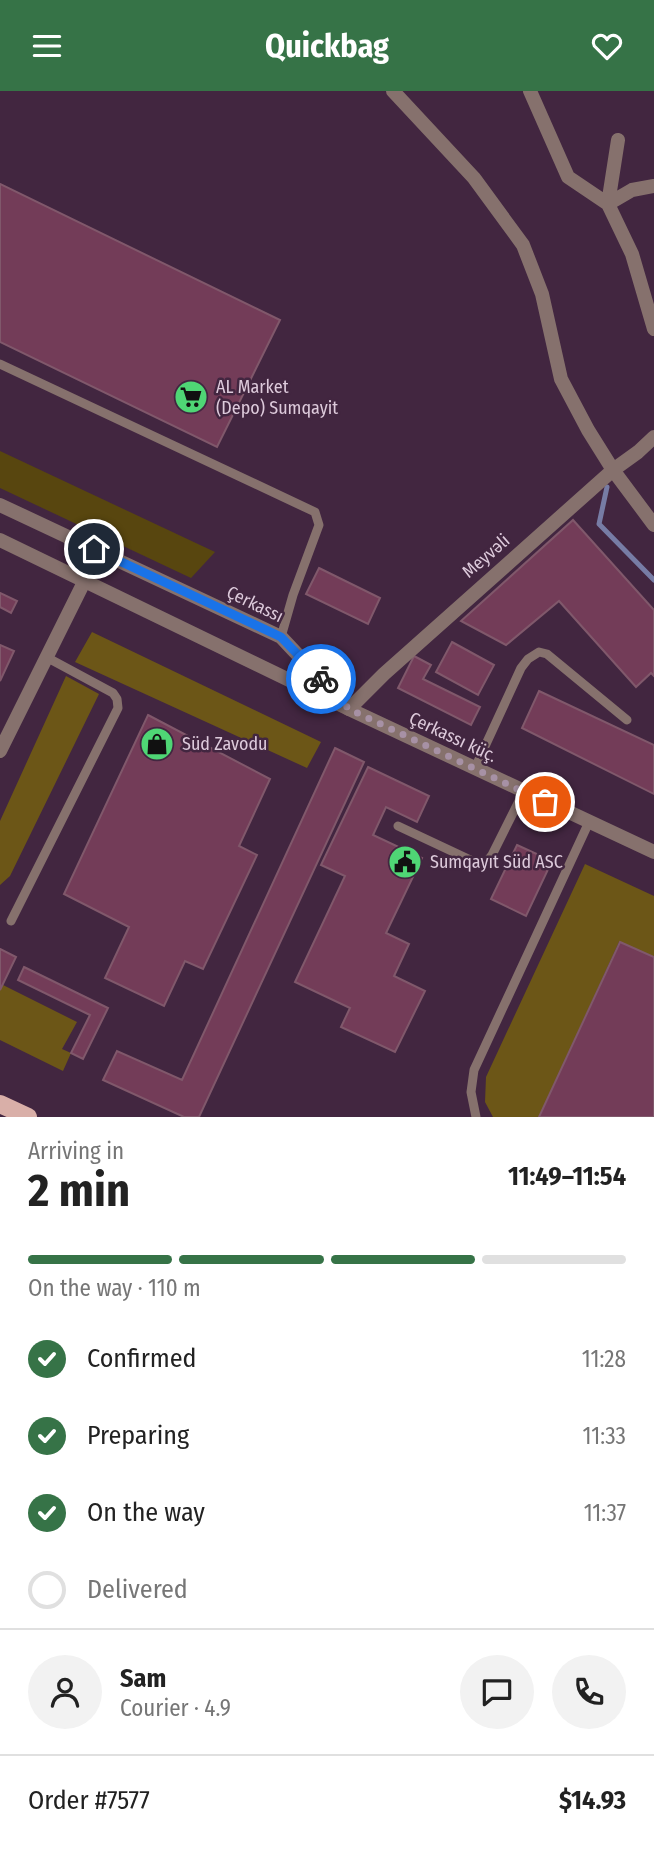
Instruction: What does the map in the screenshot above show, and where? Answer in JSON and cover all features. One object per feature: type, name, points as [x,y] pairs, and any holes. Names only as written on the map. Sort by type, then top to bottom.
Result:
[{"type":"main road","points":[[0,1104],[28,1117]]},
{"type":"street","points":[[393,91],[474,178],[523,245],[542,294],[561,379],[613,470],[654,525]]},
{"type":"street","points":[[530,91],[568,177],[608,204],[632,254],[654,329]]},
{"type":"street","points":[[608,204],[618,140]]},
{"type":"street","points":[[608,204],[632,190],[654,186]]},
{"type":"street","name":"Meyvəli","points":[[349,709],[412,647],[654,437]]},
{"type":"street","name":"Çerkassı","points":[[0,505],[281,637],[349,709]]},
{"type":"street","points":[[0,540],[349,709]]},
{"type":"street","points":[[0,751],[85,580]]},
{"type":"street","name":"Çerkassı küç.","points":[[349,709],[654,852]]},
{"type":"lane","points":[[0,364],[315,512],[320,525],[293,595],[281,637]]},
{"type":"lane","points":[[475,768],[521,667],[540,652],[547,654],[627,720]]},
{"type":"lane","points":[[11,921],[118,708],[113,693],[48,658]]},
{"type":"lane","points":[[398,826],[479,864],[486,863],[524,792]]},
{"type":"lane","points":[[475,1117],[471,1092],[474,1070],[589,822]]},
{"type":"shaded area","points":[[0,451],[215,552],[191,578],[0,488]]},
{"type":"shaded area","points":[[92,632],[321,742],[307,768],[75,662]]},
{"type":"shaded area","points":[[66,676],[99,694],[10,876],[0,885],[0,821]]},
{"type":"shaded area","points":[[585,864],[654,896],[654,957],[619,942],[539,1117],[493,1117],[485,1102],[486,1077]]},
{"type":"shaded area","points":[[3,985],[77,1022],[62,1049],[71,1053],[63,1071],[0,1040],[0,990]]},
{"type":"building","points":[[0,184],[280,320],[217,447],[0,342]]},
{"type":"building","points":[[573,520],[654,610],[654,676],[651,673],[636,687],[559,601],[506,645],[461,621]]},
{"type":"building","points":[[319,568],[380,598],[368,624],[306,594]]},
{"type":"building","points":[[0,593],[17,601],[11,613],[0,607]]},
{"type":"building","points":[[452,642],[494,665],[478,695],[436,672]]},
{"type":"building","points":[[0,645],[14,651],[0,681]]},
{"type":"building","points":[[414,656],[431,665],[423,679],[480,707],[471,725],[398,688]]},
{"type":"building","points":[[539,691],[654,745],[654,794],[522,728]]},
{"type":"building","points":[[148,715],[270,779],[239,846],[257,855],[203,969],[185,961],[164,1006],[105,978],[129,927],[64,894]]},
{"type":"building","points":[[335,748],[364,762],[199,1117],[184,1117],[103,1080],[117,1051],[182,1080]]},
{"type":"building","points":[[368,767],[429,796],[417,822],[386,807],[373,835],[422,858],[386,933],[409,944],[394,976],[425,991],[395,1052],[341,1027],[350,1008],[295,982],[345,876],[321,865]]},
{"type":"building","points":[[517,845],[552,861],[526,916],[491,899]]},
{"type":"building","points":[[620,942],[654,957],[654,1117],[539,1117]]},
{"type":"building","points":[[0,949],[16,957],[0,990]]},
{"type":"building","points":[[24,967],[108,1008],[83,1059],[71,1053],[90,1015],[18,980]]},
{"type":"waterway","points":[[607,487],[599,524],[654,580]]},
{"type":"way so far","points":[[321,679],[349,709],[545,802]]},
{"type":"place","name":"AL Market (Depo) Sumqayit","points":[[191,397]]},
{"type":"place","name":"Süd Zavodu","points":[[157,744]]},
{"type":"place","name":"Sumqayıt Süd ASC","points":[[405,862]]},
{"type":"route","points":[[94,549],[281,637],[321,679]]}]
